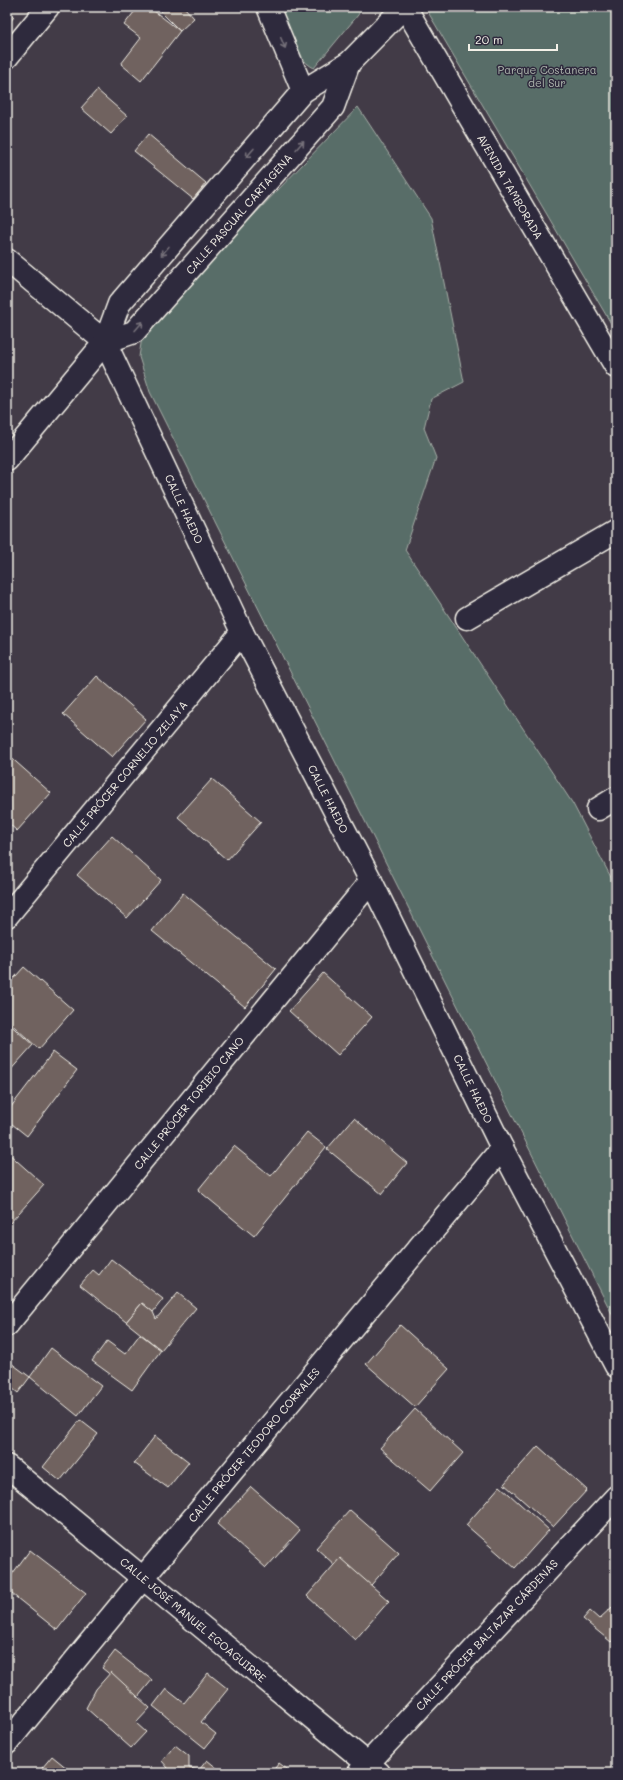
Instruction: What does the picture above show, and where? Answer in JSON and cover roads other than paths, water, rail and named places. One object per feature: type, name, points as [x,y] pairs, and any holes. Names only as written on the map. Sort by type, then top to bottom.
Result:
[{"type":"street","points":[[7,57],[48,7]]},
{"type":"street","points":[[268,7],[303,91]]},
{"type":"street","name":"CALLE PASCUAL CARTAGENA","points":[[7,460],[105,342],[119,304],[303,91],[349,63],[404,7]]},
{"type":"street","name":"AVENIDA TAMBORADA","points":[[404,7],[616,367]]},
{"type":"street","name":"CALLE PASCUAL CARTAGENA","points":[[105,342],[134,332],[323,119],[333,107],[349,63]]},
{"type":"street","name":"CALLE HAEDO","points":[[7,260],[105,342],[242,632],[371,882],[502,1148],[616,1366]]},
{"type":"street","points":[[467,618],[616,531]]},
{"type":"street","name":"CALLE PRÓCER CORNELIO ZELAYA","points":[[7,916],[242,632]]},
{"type":"street","points":[[598,809],[616,798]]},
{"type":"street","name":"CALLE PRÓCER TORIBIO CANO","points":[[7,1325],[371,882]]},
{"type":"street","name":"CALLE PRÓCER TEODORO CORRALES","points":[[7,1743],[142,1578],[502,1148]]},
{"type":"street","name":"CALLE JOSÉ MANUEL EGOAGUIRRE","points":[[7,1466],[369,1770]]},
{"type":"street","name":"CALLE PRÓCER BALTAZAR CÁRDENAS","points":[[369,1770],[616,1497]]},
{"type":"park label","name":"Parque Costanera del Sur","points":[[547,76]]}]
